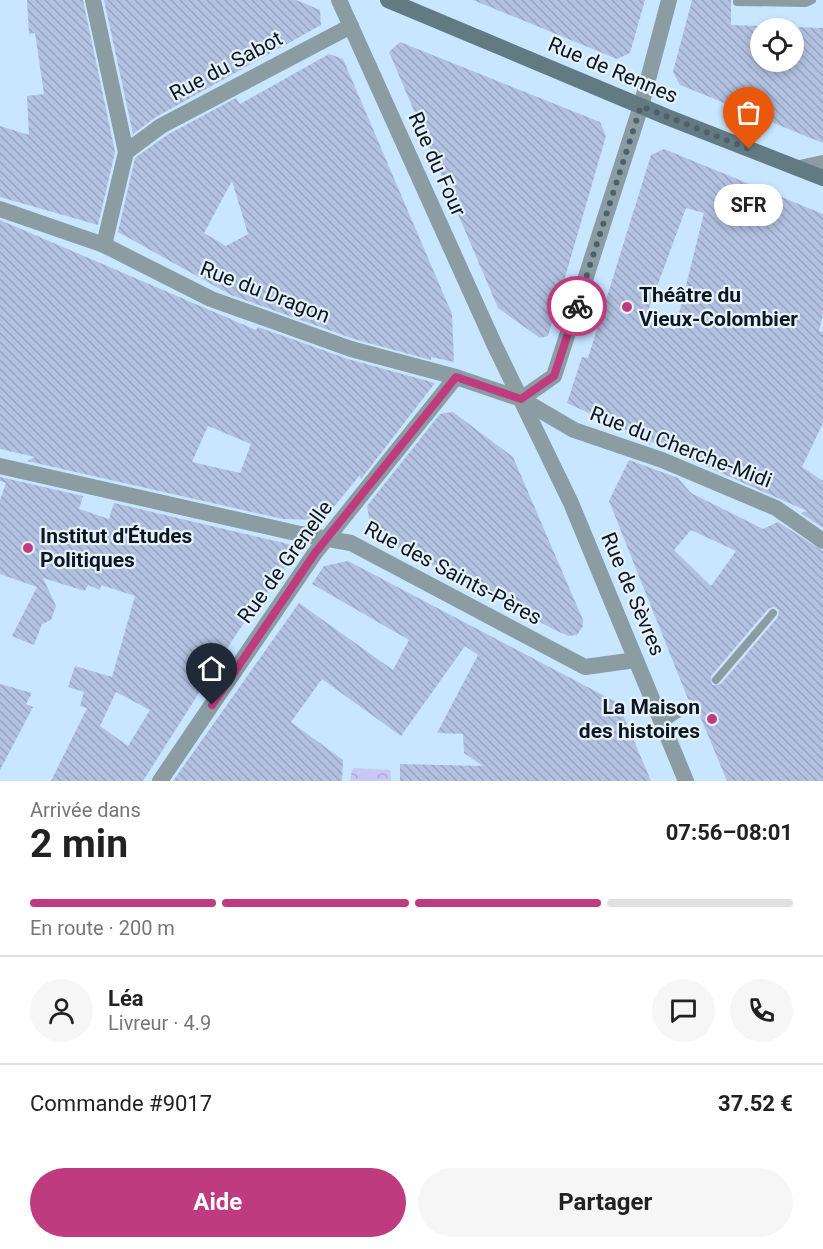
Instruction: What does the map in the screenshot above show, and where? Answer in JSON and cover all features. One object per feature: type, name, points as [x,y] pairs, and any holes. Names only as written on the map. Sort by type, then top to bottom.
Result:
[{"type":"main road","name":"Rue de Rennes","points":[[388,0],[641,106],[823,178]]},
{"type":"street","points":[[93,0],[126,152],[104,245]]},
{"type":"street","name":"Rue du Four","points":[[339,0],[521,399]]},
{"type":"street","points":[[521,399],[554,376],[641,106],[669,0]]},
{"type":"street","name":"Rue du Sabot","points":[[126,152],[161,126],[351,26]]},
{"type":"street","points":[[800,168],[823,163]]},
{"type":"street","name":"Rue du Dragon","points":[[0,209],[104,245],[210,298],[351,349],[456,377],[521,399]]},
{"type":"street","name":"Rue de Grenelle","points":[[160,781],[315,553],[456,377]]},
{"type":"street","name":"Rue de Sèvres","points":[[521,399],[571,503],[686,781]]},
{"type":"street","name":"Rue du Cherche-Midi","points":[[521,399],[574,430],[662,460],[776,508],[823,541]]},
{"type":"street","name":"Rue des Saints-Pères","points":[[0,466],[351,543],[585,668],[636,660]]},
{"type":"lane","points":[[737,2],[806,3],[812,0]]},
{"type":"lane","points":[[716,680],[773,612]]},
{"type":"lane","points":[[662,725],[691,705]]},
{"type":"green space","points":[[355,768],[390,770],[391,781],[350,781],[352,770]]},
{"type":"building","points":[[27,0],[83,0],[115,152],[98,225],[0,197],[0,126],[29,135],[27,96],[44,94],[35,33],[29,34]]},
{"type":"building","points":[[104,0],[296,0],[320,10],[321,25],[156,117],[133,134]]},
{"type":"building","points":[[473,0],[645,0],[630,53],[617,59]]},
{"type":"building","points":[[692,0],[731,0],[731,25],[750,26],[750,72],[804,72],[804,27],[823,28],[823,143],[680,85],[673,72]]},
{"type":"building","points":[[400,42],[600,122],[606,136],[548,336],[540,338],[498,308],[389,52]]},
{"type":"building","points":[[329,54],[343,59],[452,314],[454,362],[431,357],[431,360],[354,339],[231,295],[118,232],[135,158],[167,135],[236,98],[240,104]],"holes":[[[232,181],[248,234],[226,246],[204,233]]]},
{"type":"building","points":[[664,149],[823,214],[823,315],[819,331],[823,332],[823,423],[802,467],[823,481],[823,528],[801,513],[807,511],[647,440],[651,445],[639,441],[641,437],[567,403],[582,357],[588,358],[651,155]],"holes":[[[686,208],[704,213],[675,330],[645,319]]]},
{"type":"building","points":[[0,220],[256,330],[258,327],[348,359],[435,383],[361,479],[360,475],[323,520],[283,519],[27,461],[35,457],[0,449]],"holes":[[[208,426],[251,444],[240,473],[192,462]]]},
{"type":"building","points":[[453,412],[513,457],[583,620],[583,626],[577,635],[569,636],[559,632],[372,534],[367,506],[440,414]]},
{"type":"building","points":[[629,460],[678,478],[691,493],[763,529],[778,522],[823,551],[823,781],[727,781],[698,711],[694,714],[697,702],[688,699],[609,501]],"holes":[[[691,530],[736,551],[711,586],[674,550]],[[774,607],[779,610],[778,617],[721,684],[712,685],[711,676],[768,609]]]},
{"type":"building","points":[[0,477],[83,496],[79,509],[109,519],[114,503],[301,547],[284,569],[276,565],[267,580],[273,584],[239,630],[143,781],[51,781],[87,708],[80,706],[84,692],[68,687],[75,666],[112,677],[135,596],[101,585],[100,590],[88,585],[85,591],[43,578],[56,606],[51,620],[42,624],[34,645],[12,636],[37,587],[0,574],[0,500],[6,483],[0,481]],"holes":[[[116,692],[150,710],[128,746],[100,726]]]},
{"type":"building","points":[[348,561],[618,703],[651,781],[400,781],[400,764],[483,766],[464,753],[463,734],[437,733],[478,655],[465,646],[401,736],[322,679],[291,722],[343,760],[342,781],[173,781],[299,603],[393,670],[409,640],[312,584],[324,566]]},
{"type":"building","points":[[0,684],[32,693],[26,704],[33,707],[0,770]]},
{"type":"way so far","points":[[577,306],[641,106],[749,149]]},
{"type":"place","name":"SFR","points":[[749,149]]},
{"type":"place","name":"Théâtre du Vieux-Colombier","points":[[627,307]]},
{"type":"place","name":"Institut d'Études Politiques","points":[[28,548]]},
{"type":"place","name":"La Maison des histoires","points":[[712,719]]},
{"type":"route","points":[[212,705],[315,553],[456,377],[521,399],[554,376],[577,306]]}]
